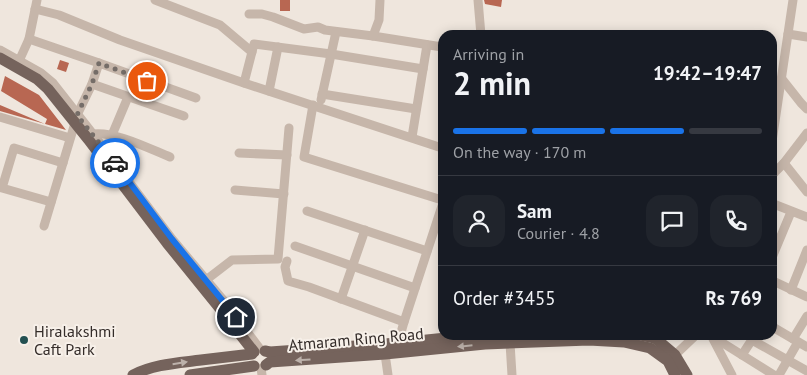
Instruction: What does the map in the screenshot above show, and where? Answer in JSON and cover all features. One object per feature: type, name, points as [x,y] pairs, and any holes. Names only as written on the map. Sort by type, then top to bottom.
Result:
[{"type":"main road","points":[[0,58],[37,79],[76,119],[88,139],[167,243],[218,306],[258,352],[268,356],[269,359],[261,368],[251,361],[258,352]]},
{"type":"main road","name":"Atmaram Ring Road","points":[[133,375],[158,366],[258,352],[438,339]]},
{"type":"main road","name":"Atmaram Ring Road","points":[[190,375],[261,368],[270,362],[510,343],[589,340],[624,342],[650,348],[668,361],[675,375]]},
{"type":"main road","points":[[657,340],[675,355],[687,375]]},
{"type":"street","points":[[155,0],[220,25],[252,52]]},
{"type":"street","points":[[374,36],[379,20],[380,0]]},
{"type":"street","points":[[478,0],[481,30]]},
{"type":"street","points":[[777,110],[793,0]]},
{"type":"street","points":[[19,61],[29,40],[36,4],[120,40],[438,147]]},
{"type":"street","points":[[248,14],[262,14],[304,29],[318,27],[336,32],[438,46]]},
{"type":"street","points":[[336,32],[322,94],[316,106],[304,157],[438,199]]},
{"type":"street","points":[[788,34],[807,38]]},
{"type":"street","points":[[29,40],[196,98]]},
{"type":"street","points":[[244,83],[254,44],[423,69]]},
{"type":"street","points":[[412,137],[427,45]]},
{"type":"street","points":[[269,91],[278,47]]},
{"type":"street","points":[[0,50],[41,73],[66,99],[76,119],[93,134],[172,239],[224,301],[258,352]]},
{"type":"street","points":[[44,226],[76,119],[92,84],[99,63]]},
{"type":"street","points":[[782,79],[807,109]]},
{"type":"street","points":[[92,84],[184,116]]},
{"type":"street","points":[[322,94],[416,109]]},
{"type":"street","points":[[112,134],[128,97]]},
{"type":"street","points":[[0,116],[70,138]]},
{"type":"street","points":[[206,280],[232,260],[278,259],[289,128]]},
{"type":"street","points":[[777,170],[804,144],[807,133]]},
{"type":"street","points":[[93,134],[112,134],[170,157]]},
{"type":"street","points":[[51,202],[2,188],[4,180],[14,148],[63,163]]},
{"type":"street","points":[[239,153],[287,155]]},
{"type":"street","points":[[784,163],[807,192]]},
{"type":"street","points":[[235,190],[284,194]]},
{"type":"street","points":[[777,206],[807,217]]},
{"type":"street","points":[[307,211],[427,251]]},
{"type":"street","points":[[777,246],[791,212]]},
{"type":"street","points":[[398,343],[438,219]]},
{"type":"street","points":[[341,299],[365,230]]},
{"type":"street","points":[[295,246],[415,288]]},
{"type":"street","points":[[791,290],[807,250]]},
{"type":"street","points":[[287,261],[288,280],[404,322]]},
{"type":"street","points":[[777,283],[807,297]]},
{"type":"street","points":[[778,375],[788,360],[807,316]]},
{"type":"street","points":[[777,329],[807,347]]},
{"type":"street","points":[[675,355],[691,340]]},
{"type":"street","points":[[713,340],[732,375]]},
{"type":"street","points":[[718,340],[774,375]]},
{"type":"street","points":[[742,355],[752,340]]},
{"type":"street","points":[[758,340],[807,370]]},
{"type":"street","points":[[510,343],[512,375]]},
{"type":"street","points":[[385,354],[388,375]]},
{"type":"building","points":[[280,0],[290,0],[290,11],[280,11]]},
{"type":"building","points":[[484,0],[502,0],[501,7],[485,4]]},
{"type":"building","points":[[60,60],[69,63],[66,72],[57,69]]},
{"type":"building","points":[[5,76],[39,95],[66,130],[45,124],[47,119],[1,91]]},
{"type":"building","points":[[0,105],[45,124],[0,111]]},
{"type":"way so far","points":[[115,163],[77,115],[92,84],[99,63],[147,81]]},
{"type":"place","name":"Hiralakshmi Caft Park","points":[[24,340]]},
{"type":"route","points":[[115,163],[172,239],[236,317]]}]
